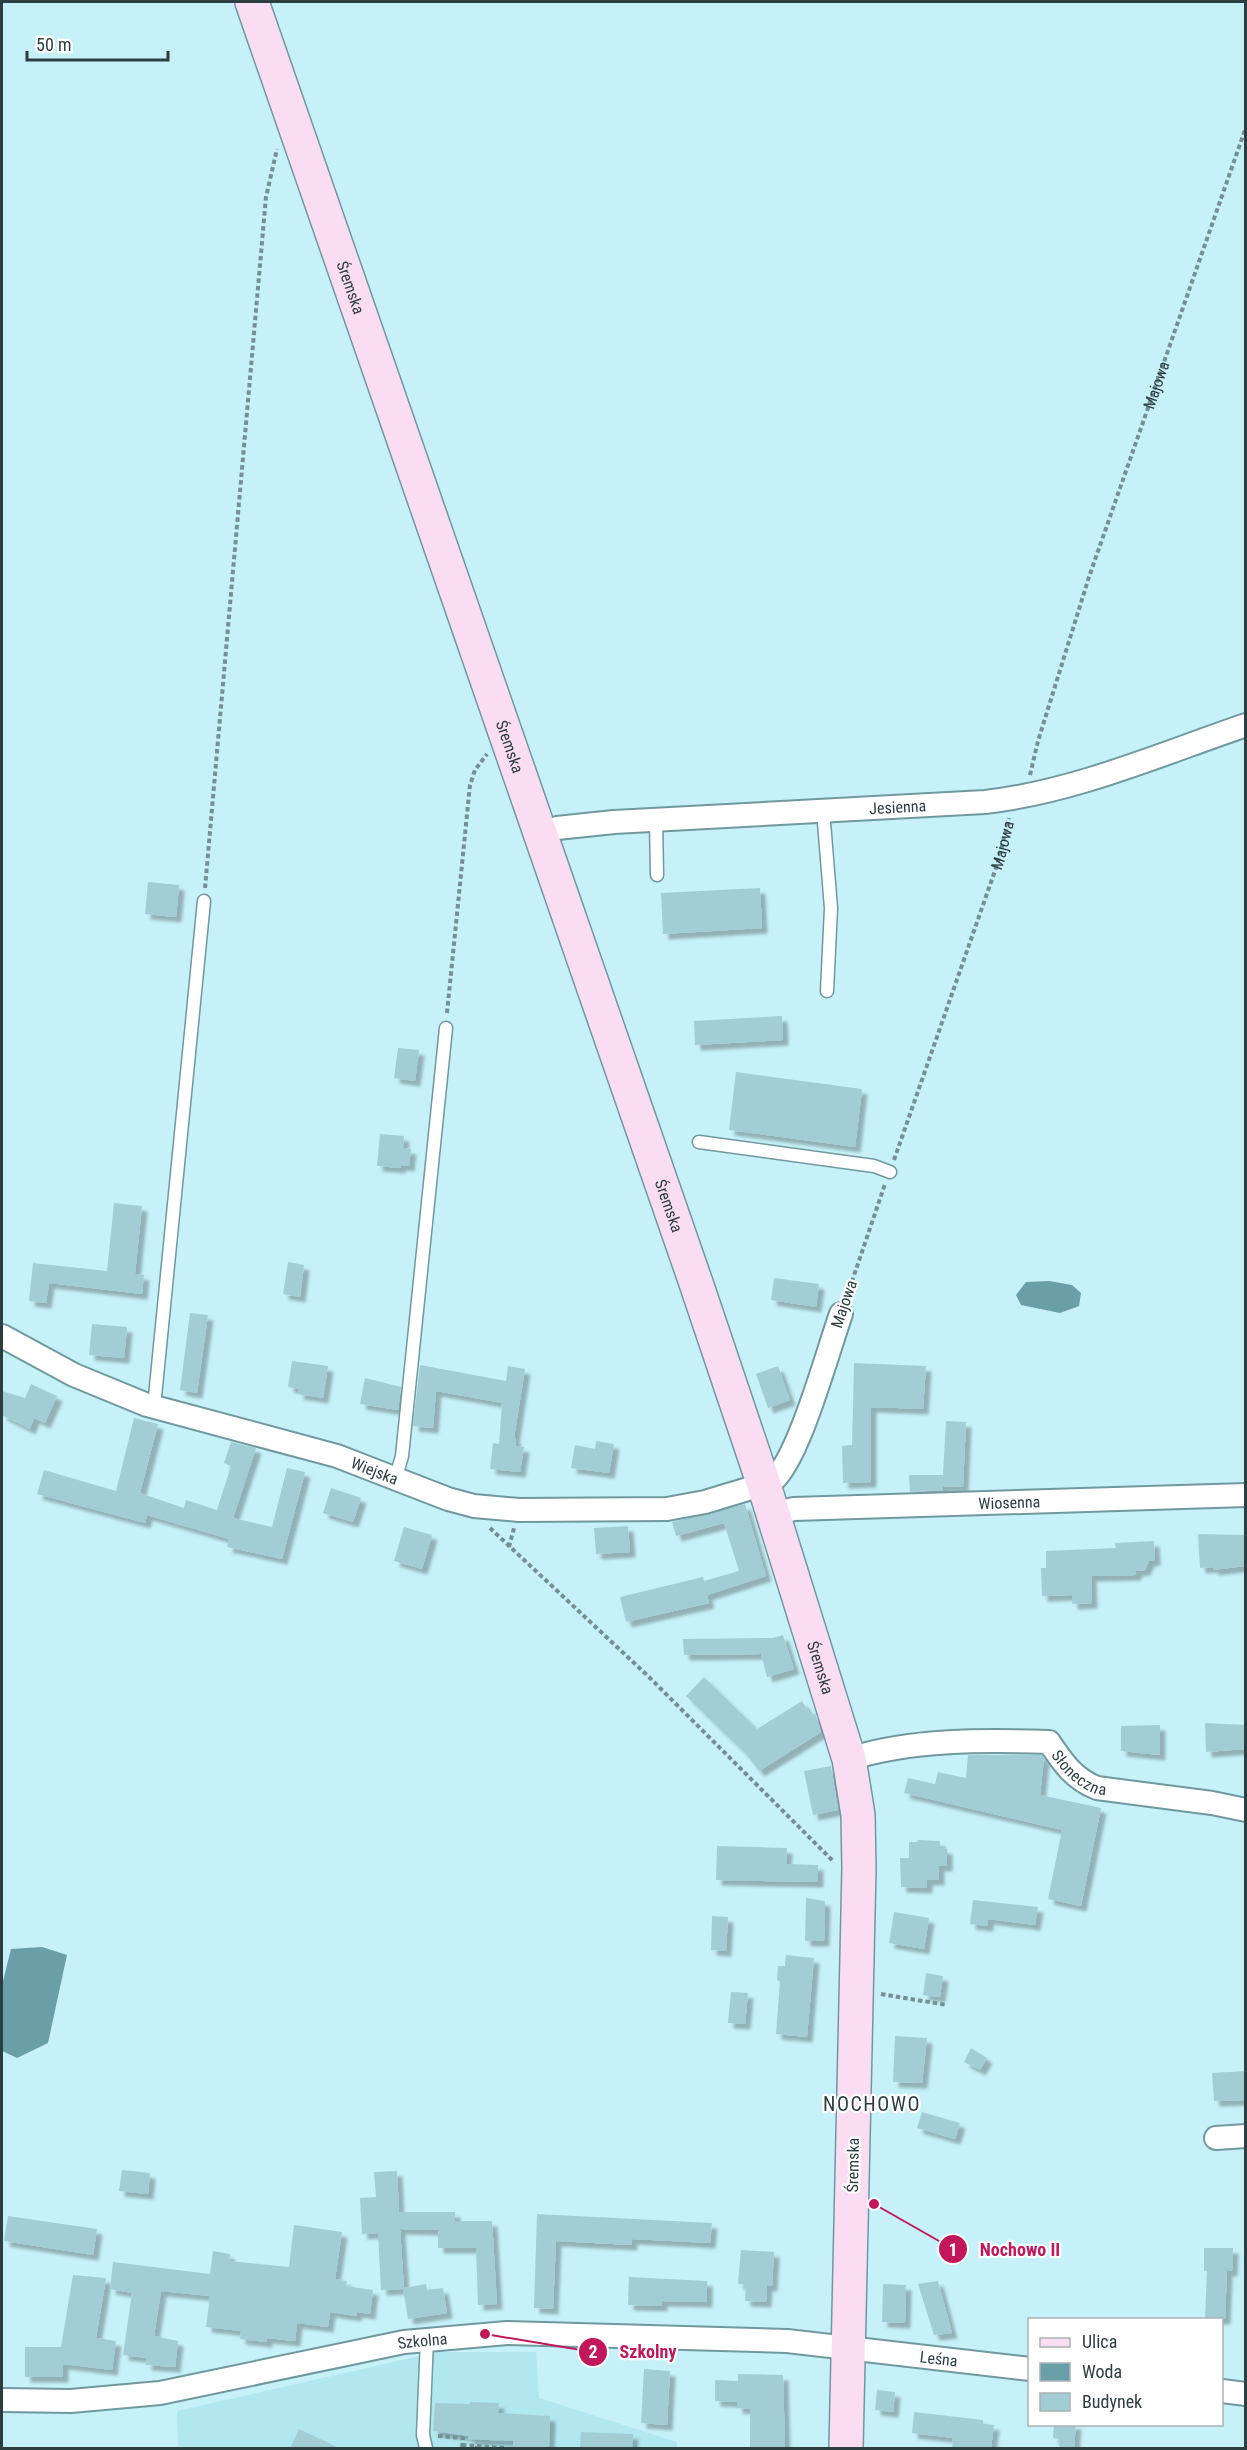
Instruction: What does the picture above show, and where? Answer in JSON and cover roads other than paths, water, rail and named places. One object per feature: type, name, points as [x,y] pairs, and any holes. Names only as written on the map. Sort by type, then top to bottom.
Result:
[{"type":"main road","name":"Śremska","points":[[252,2],[768,1499],[849,1759],[858,1815],[859,1868],[846,2448]]},
{"type":"street","name":"Jesienna","points":[[539,833],[564,827],[656,820],[1020,797],[1070,784],[1245,725]]},
{"type":"street","name":"Majowa","points":[[768,1499],[795,1445],[841,1314]]},
{"type":"street","name":"Wiejska","points":[[2,1336],[74,1375],[154,1407],[309,1448],[396,1477],[448,1499],[474,1506],[519,1510],[667,1509],[705,1502],[768,1499]]},
{"type":"street","name":"Wiosenna","points":[[768,1499],[794,1509],[1245,1495]]},
{"type":"street","name":"Słoneczna","points":[[849,1759],[888,1748],[921,1744],[1050,1742],[1070,1772],[1082,1783],[1098,1788],[1212,1803],[1245,1810]]},
{"type":"street","points":[[1215,2138],[1245,2136]]},
{"type":"street","name":"Szkolna","points":[[2,2400],[71,2401],[160,2393],[355,2350],[427,2339],[536,2333],[766,2340],[849,2348]]},
{"type":"street","name":"Leśna","points":[[849,2348],[1028,2369]]},
{"type":"street","points":[[1223,2391],[1245,2394]]},
{"type":"lane","points":[[823,810],[831,908],[827,991]]},
{"type":"lane","points":[[656,820],[657,875]]},
{"type":"lane","points":[[154,1407],[204,901]]},
{"type":"lane","points":[[396,1477],[402,1456],[446,1028]]},
{"type":"lane","points":[[699,1142],[874,1166],[890,1172]]},
{"type":"lane","points":[[426,2448],[423,2435],[427,2339]]},
{"type":"water","points":[[1049,1281],[1072,1285],[1081,1293],[1079,1306],[1060,1313],[1021,1305],[1016,1295],[1026,1282]]},
{"type":"water","points":[[42,1947],[67,1955],[48,2043],[17,2058],[2,2051],[2,1985],[11,1949]]},
{"type":"place","name":"Nochowo II","points":[[874,2204]]},
{"type":"place","name":"Szkolny","points":[[485,2334]]},
{"type":"district","name":"NOCHOWO","points":[[872,2104]]}]
